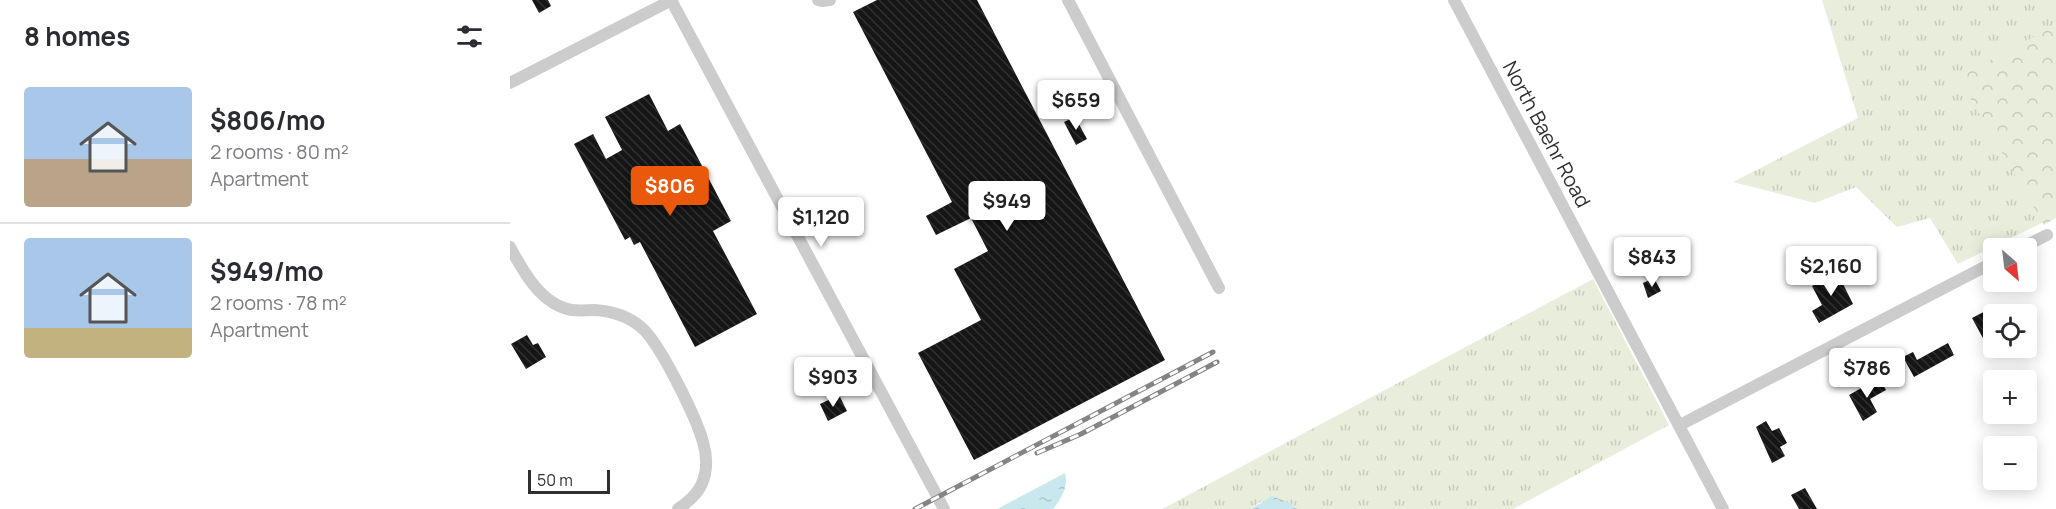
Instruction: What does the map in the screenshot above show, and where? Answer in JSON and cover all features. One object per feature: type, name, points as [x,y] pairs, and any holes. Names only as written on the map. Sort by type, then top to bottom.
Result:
[{"type":"street","points":[[510,83],[672,0],[944,509]]},
{"type":"street","points":[[818,0],[822,2],[830,0]]},
{"type":"street","points":[[1068,0],[1219,288]]},
{"type":"street","name":"North Baehr Road","points":[[1454,0],[1723,509]]},
{"type":"street","points":[[2037,240],[2047,235]]},
{"type":"street","points":[[510,247],[533,284],[555,303],[572,310],[599,310],[616,314],[636,323],[652,340],[697,424],[705,453],[706,472],[703,482],[694,496],[678,509]]},
{"type":"street","points":[[1680,425],[1983,268]]},
{"type":"green space","points":[[1822,0],[2056,0],[2056,216],[2011,238],[1983,238],[1983,252],[1958,264],[1930,218],[1897,227],[1856,187],[1815,203],[1733,182],[1858,118]]},
{"type":"green space","points":[[2056,25],[2056,218],[2044,225],[1958,77]]},
{"type":"green space","points":[[1593,279],[1669,425],[1513,509],[1297,509],[1292,504],[1260,502],[1251,509],[1162,509]]},
{"type":"water","points":[[1065,473],[1065,487],[1053,509],[997,509]]},
{"type":"water","points":[[1272,496],[1292,504],[1297,509],[1251,509]]},
{"type":"building","points":[[532,0],[548,0],[551,6],[539,13]]},
{"type":"building","points":[[877,0],[977,0],[1165,360],[974,460],[918,353],[981,320],[954,269],[988,251],[971,218],[936,235],[926,216],[952,202],[853,12]]},
{"type":"building","points":[[649,94],[668,131],[680,124],[731,221],[713,231],[757,314],[695,347],[640,242],[634,245],[630,237],[625,240],[574,144],[593,134],[606,159],[622,150],[605,117]]},
{"type":"building","points":[[1075,117],[1087,139],[1076,145],[1064,122]]},
{"type":"building","points":[[1837,272],[1853,304],[1819,323],[1812,311],[1822,305],[1812,286]]},
{"type":"building","points":[[1654,278],[1661,291],[1648,298],[1643,283]]},
{"type":"building","points":[[1983,312],[1983,338],[1972,318]]},
{"type":"building","points":[[527,335],[533,345],[538,343],[546,357],[526,369],[511,344]]},
{"type":"building","points":[[1948,343],[1954,355],[1914,377],[1903,357],[1913,352],[1917,360]]},
{"type":"building","points":[[1879,378],[1886,390],[1870,399],[1877,412],[1863,421],[1849,395]]},
{"type":"building","points":[[839,395],[847,411],[828,421],[820,404]]},
{"type":"building","points":[[1766,421],[1772,431],[1779,428],[1787,443],[1780,447],[1785,456],[1772,463],[1756,427]]},
{"type":"building","points":[[1805,488],[1817,509],[1799,509],[1791,495]]},
{"type":"railway","points":[[915,509],[1213,352]]},
{"type":"railway","points":[[1037,453],[1081,434],[1217,362]]}]
